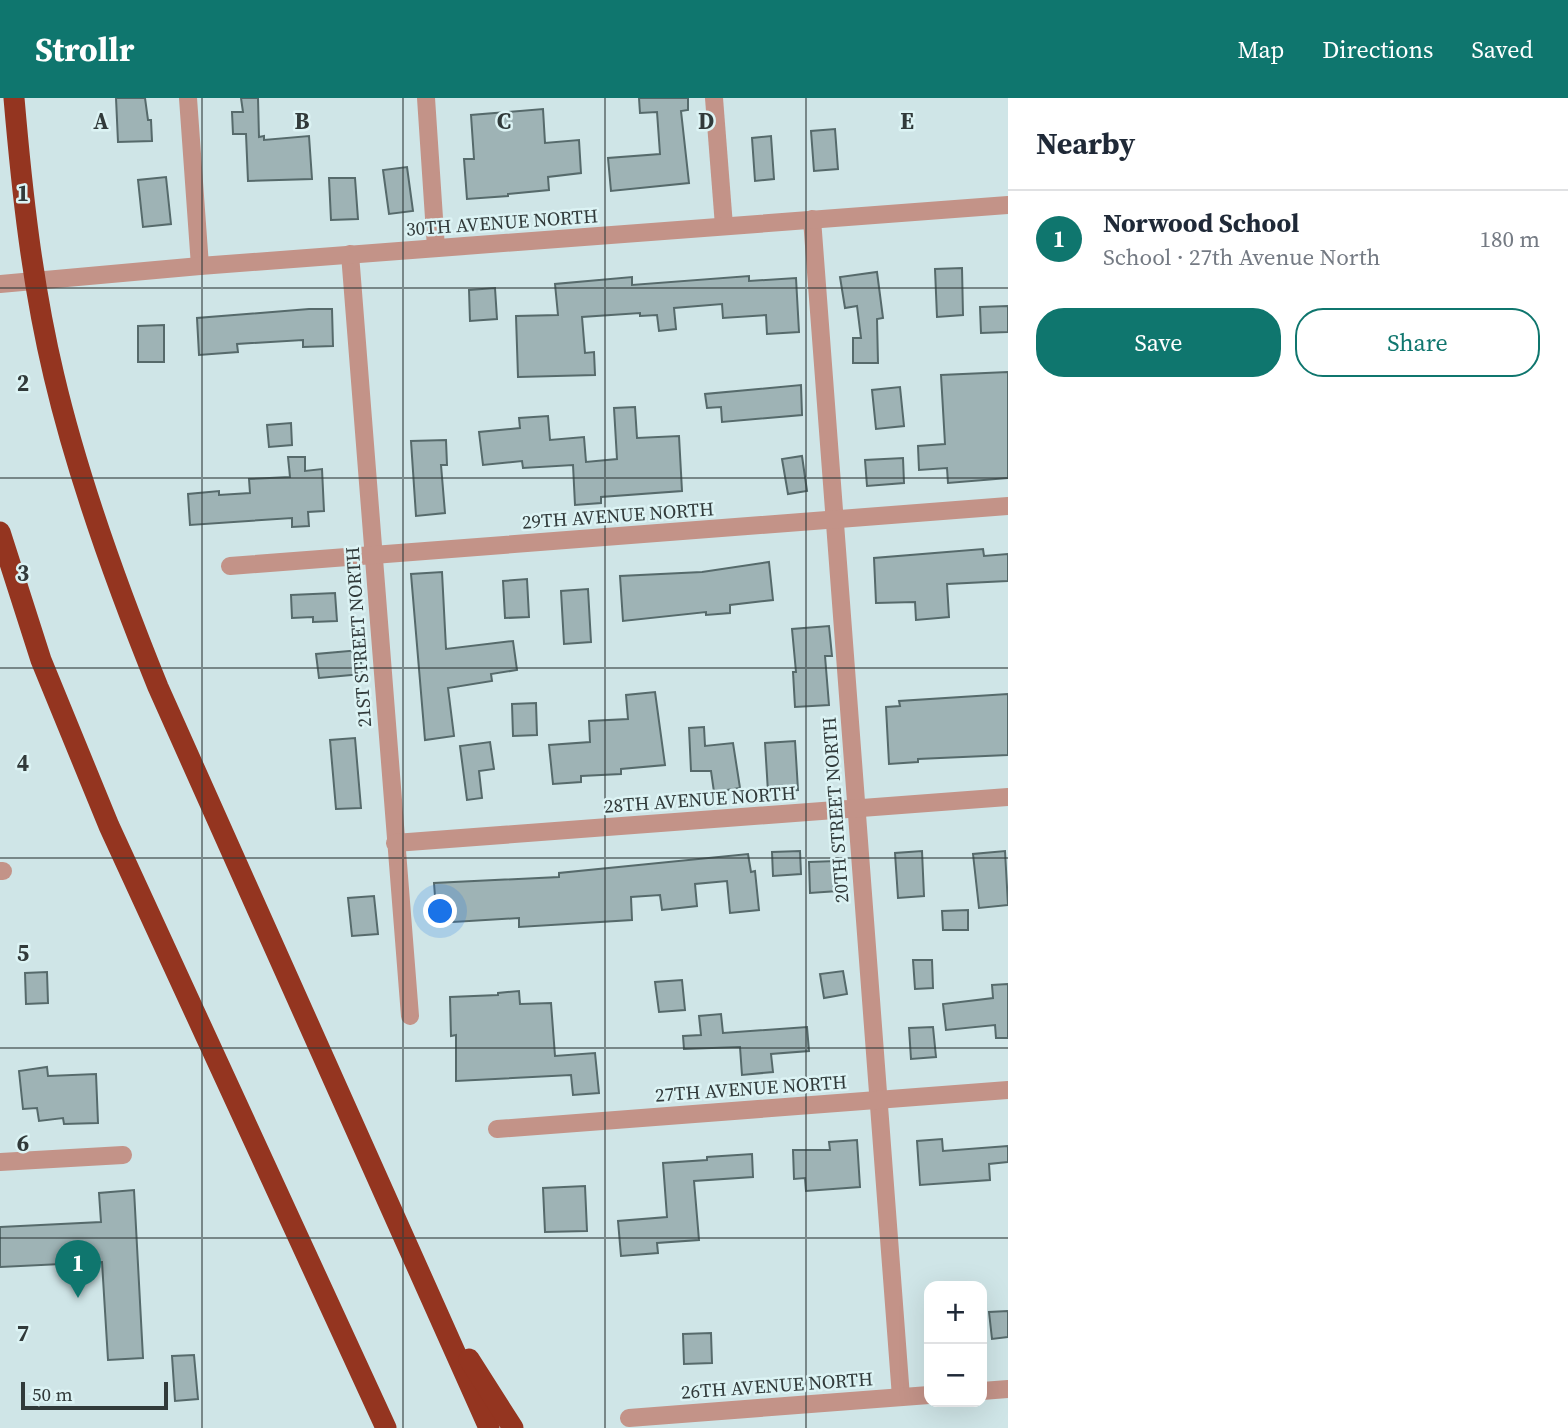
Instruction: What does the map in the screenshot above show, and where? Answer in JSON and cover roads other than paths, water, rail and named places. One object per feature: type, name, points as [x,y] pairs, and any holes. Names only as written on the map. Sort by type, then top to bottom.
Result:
[{"type":"highway","points":[[14,98],[22,189],[34,277],[54,374],[73,449],[125,606],[158,687],[489,1428]]},
{"type":"highway","points":[[0,532],[41,660],[109,826],[386,1428]]},
{"type":"highway","points":[[429,1297],[513,1428]]},
{"type":"highway","points":[[349,1351],[373,1428]]},
{"type":"street","points":[[187,98],[200,266]]},
{"type":"street","points":[[426,98],[436,248]]},
{"type":"street","points":[[715,98],[724,226]]},
{"type":"street","name":"30TH AVENUE NORTH","points":[[0,284],[351,254],[1008,205]]},
{"type":"street","name":"20TH STREET NORTH","points":[[812,219],[901,1397]]},
{"type":"street","name":"21ST STREET NORTH","points":[[351,254],[410,1016]]},
{"type":"street","name":"29TH AVENUE NORTH","points":[[230,566],[1008,506]]},
{"type":"street","name":"28TH AVENUE NORTH","points":[[395,843],[1008,797]]},
{"type":"street","name":"27TH AVENUE NORTH","points":[[498,1129],[1008,1090]]},
{"type":"street","points":[[0,1162],[123,1155]]},
{"type":"street","points":[[987,1391],[1008,1389]]},
{"type":"street","name":"26TH AVENUE NORTH","points":[[629,1418],[924,1395]]},
{"type":"place","name":"Norwood School","points":[[78,1298]]}]
